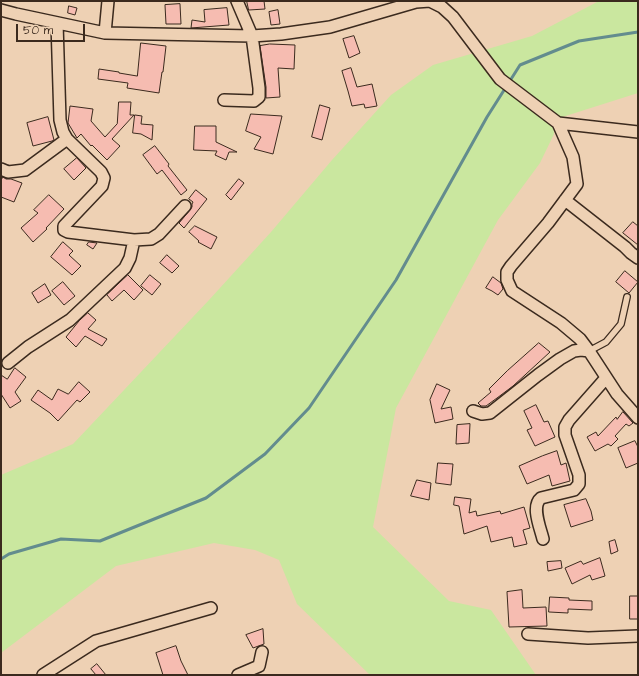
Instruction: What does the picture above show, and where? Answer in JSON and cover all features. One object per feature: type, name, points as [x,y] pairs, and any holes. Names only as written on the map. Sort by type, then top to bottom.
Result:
[{"type":"street","points":[[105,33],[108,1]]},
{"type":"street","points":[[224,100],[254,101],[259,97],[252,36],[237,1]]},
{"type":"street","points":[[1,10],[105,33],[252,36],[281,34],[330,27],[416,2],[430,1],[442,7],[453,17],[500,79],[558,123],[573,157],[578,184],[507,272],[507,280],[512,291],[561,323],[580,339],[617,394],[638,418]]},
{"type":"street","points":[[57,23],[60,120],[63,132],[67,139],[101,172],[104,178],[102,186],[64,226],[64,230],[68,232],[134,240],[151,239],[160,234],[185,206]]},
{"type":"street","points":[[558,123],[638,132]]},
{"type":"street","points":[[1,169],[8,172],[25,170],[67,139]]},
{"type":"street","points":[[565,200],[638,258]]},
{"type":"street","points":[[8,362],[28,346],[70,320],[125,268],[130,258],[134,240]]},
{"type":"street","points":[[473,411],[482,414],[490,413],[532,379],[560,359],[574,351],[589,351]]},
{"type":"street","points":[[543,539],[536,509],[537,501],[541,498],[574,490],[579,484],[579,475],[565,435],[565,427],[569,420],[606,378]]},
{"type":"street","points":[[43,675],[96,641],[211,608]]},
{"type":"street","points":[[528,634],[588,638],[638,636]]},
{"type":"street","points":[[238,675],[260,666],[262,652]]},
{"type":"lane","points":[[589,351],[606,342],[621,324],[627,297]]},
{"type":"green space","points":[[599,1],[638,1],[638,93],[553,120],[554,134],[540,163],[498,220],[396,408],[373,527],[449,601],[491,610],[536,675],[370,675],[297,604],[279,560],[255,550],[214,543],[116,566],[1,653],[1,475],[73,444],[271,232],[332,160],[391,95],[433,65],[532,36]]},
{"type":"building","points":[[247,1],[264,1],[265,9],[249,10]]},
{"type":"building","points":[[180,4],[181,24],[166,24],[165,5]]},
{"type":"building","points":[[69,6],[77,8],[75,15],[68,13]]},
{"type":"building","points":[[227,8],[229,25],[191,28],[192,20],[205,22],[204,10]]},
{"type":"building","points":[[278,10],[280,24],[271,25],[269,12]]},
{"type":"building","points":[[354,36],[360,53],[349,58],[343,39]]},
{"type":"building","points":[[141,43],[166,46],[159,93],[127,88],[128,83],[98,79],[99,69],[137,76]]},
{"type":"building","points":[[270,44],[295,45],[294,69],[278,68],[280,97],[266,98],[266,87],[260,46]]},
{"type":"building","points":[[351,68],[357,87],[372,84],[377,106],[365,108],[364,104],[352,106],[342,71]]},
{"type":"building","points":[[119,102],[131,102],[130,115],[134,115],[112,139],[120,146],[107,160],[92,145],[91,146],[81,134],[77,138],[68,123],[70,106],[93,109],[91,121],[105,137],[117,124]]},
{"type":"building","points":[[320,105],[330,108],[322,140],[312,137]]},
{"type":"building","points":[[251,114],[282,116],[273,154],[254,149],[261,137],[246,131]]},
{"type":"building","points":[[135,115],[142,116],[141,124],[153,125],[152,140],[141,134],[133,133]]},
{"type":"building","points":[[48,117],[54,140],[33,146],[27,123]]},
{"type":"building","points":[[195,126],[216,126],[216,142],[237,152],[229,152],[226,160],[215,155],[217,151],[194,150]]},
{"type":"building","points":[[155,146],[169,164],[168,166],[187,190],[181,195],[162,170],[157,174],[143,155]]},
{"type":"building","points":[[77,158],[86,168],[74,180],[64,169]]},
{"type":"building","points":[[3,177],[22,183],[14,202],[1,197],[1,181]]},
{"type":"building","points":[[239,179],[244,183],[231,200],[226,195]]},
{"type":"building","points":[[196,190],[207,199],[184,228],[179,223],[192,207],[193,202],[189,199]]},
{"type":"building","points":[[49,195],[64,209],[46,228],[47,229],[33,242],[21,228],[38,213],[34,210]]},
{"type":"building","points":[[633,222],[638,226],[638,245],[623,233]]},
{"type":"building","points":[[195,226],[217,237],[211,249],[198,242],[199,241],[189,232]]},
{"type":"building","points":[[63,242],[73,251],[69,255],[81,266],[72,275],[51,257]]},
{"type":"building","points":[[89,242],[97,243],[93,249],[87,245]]},
{"type":"building","points":[[167,255],[179,266],[172,273],[160,263]]},
{"type":"building","points":[[625,271],[638,282],[629,293],[616,282]]},
{"type":"building","points":[[128,275],[143,290],[134,300],[124,290],[112,301],[107,295]]},
{"type":"building","points":[[150,275],[161,284],[152,295],[141,286]]},
{"type":"building","points":[[493,277],[501,283],[503,289],[498,295],[486,288]]},
{"type":"building","points":[[63,282],[75,296],[64,305],[52,291]]},
{"type":"building","points":[[45,284],[51,295],[38,303],[32,293]]},
{"type":"building","points":[[88,313],[96,320],[88,329],[107,339],[102,346],[85,336],[76,347],[66,337],[79,321]]},
{"type":"building","points":[[539,343],[550,352],[513,386],[486,406],[481,406],[478,403],[491,392],[489,389]]},
{"type":"building","points":[[15,368],[26,377],[15,392],[21,401],[10,408],[1,394],[1,375],[7,379]]},
{"type":"building","points":[[79,382],[90,392],[80,402],[77,400],[58,421],[50,413],[31,400],[38,390],[52,400],[58,389],[68,394]]},
{"type":"building","points":[[437,384],[450,390],[441,409],[451,407],[453,419],[435,423],[430,400]]},
{"type":"building","points":[[536,405],[544,422],[548,421],[555,437],[535,446],[527,430],[532,428],[524,411]]},
{"type":"building","points":[[623,412],[633,423],[629,426],[626,424],[615,436],[618,439],[611,446],[608,444],[595,451],[587,437],[596,432],[598,436],[616,417],[617,419]]},
{"type":"building","points":[[470,424],[469,443],[456,444],[457,425]]},
{"type":"building","points":[[635,441],[638,447],[638,463],[626,468],[618,448]]},
{"type":"building","points":[[557,451],[561,465],[566,463],[570,481],[552,486],[549,475],[527,484],[519,466]]},
{"type":"building","points":[[438,463],[453,464],[451,485],[436,483]]},
{"type":"building","points":[[417,480],[431,483],[429,500],[411,496]]},
{"type":"building","points":[[455,497],[471,499],[469,513],[476,511],[477,516],[500,511],[501,514],[524,507],[530,528],[523,530],[527,544],[514,547],[512,537],[491,542],[487,526],[464,534],[459,506],[454,505]]},
{"type":"building","points":[[586,499],[593,520],[571,527],[564,505]]},
{"type":"building","points":[[615,540],[618,551],[611,554],[609,542]]},
{"type":"building","points":[[600,558],[605,576],[592,580],[590,575],[572,584],[565,568],[581,561],[583,564]]},
{"type":"building","points":[[561,561],[562,568],[548,571],[547,562]]},
{"type":"building","points":[[522,590],[523,608],[546,607],[547,626],[509,627],[507,592]]},
{"type":"building","points":[[630,596],[638,596],[638,619],[630,619]]},
{"type":"building","points":[[550,597],[592,601],[592,610],[568,609],[568,613],[549,612]]},
{"type":"building","points":[[263,629],[264,644],[253,648],[246,635]]},
{"type":"building","points":[[176,646],[188,675],[163,675],[156,653]]},
{"type":"building","points":[[97,664],[106,675],[96,675],[91,669]]},
{"type":"waterway","points":[[1,559],[9,554],[61,539],[100,541],[206,498],[265,454],[309,408],[396,280],[487,117],[520,65],[579,41],[638,32]]}]
